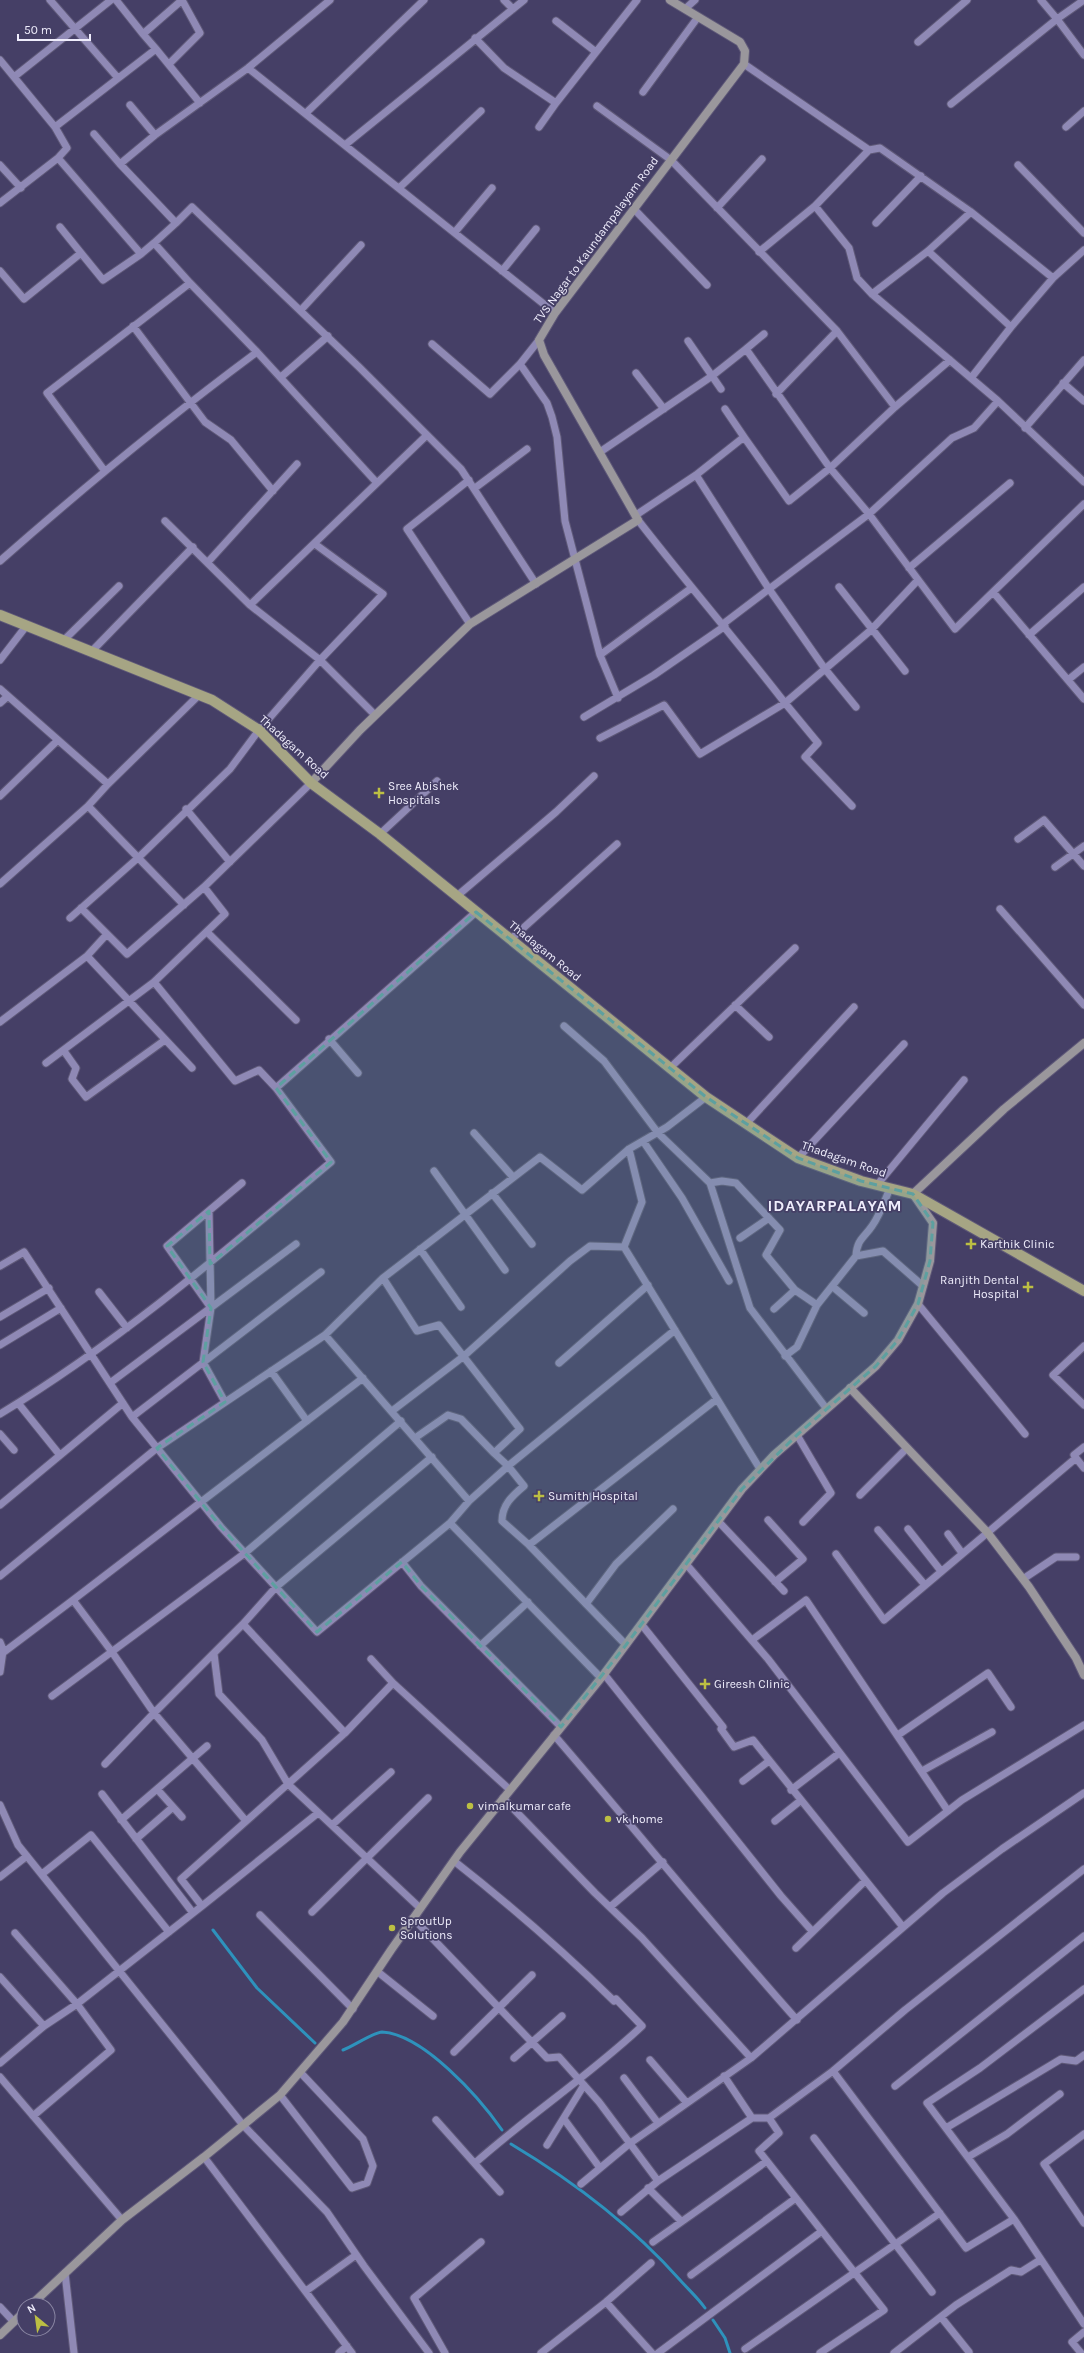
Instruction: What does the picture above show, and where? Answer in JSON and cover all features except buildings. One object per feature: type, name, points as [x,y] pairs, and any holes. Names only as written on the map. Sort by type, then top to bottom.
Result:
[{"type":"main road","points":[[670,0],[740,42],[745,51],[744,64]]},
{"type":"main road","name":"TVS Nagar to Kaundampalayam Road","points":[[637,517],[544,355],[539,340],[555,313],[744,64]]},
{"type":"main road","points":[[311,783],[375,715],[470,624],[536,584],[637,517]]},
{"type":"main road","name":"Thadagam Road","points":[[0,615],[212,700],[259,730],[311,783],[380,834],[706,1097],[798,1158],[877,1185],[914,1194],[1084,1291]]},
{"type":"main road","points":[[40,2297],[122,2220],[204,2157],[280,2095],[353,2009],[413,1918],[454,1861],[642,1625],[742,1489],[760,1469],[826,1408],[876,1366],[898,1340],[918,1304],[930,1261],[933,1223],[914,1194],[1004,1109],[1084,1043]]},
{"type":"main road","points":[[850,1388],[906,1449],[987,1532],[1023,1579],[1076,1658],[1084,1675]]},
{"type":"main road","points":[[0,2335],[14,2322]]},
{"type":"street","points":[[50,0],[118,78]]},
{"type":"street","points":[[14,77],[111,0]]},
{"type":"street","points":[[116,0],[200,102]]},
{"type":"street","points":[[143,34],[182,0],[200,32],[169,64]]},
{"type":"street","points":[[120,164],[155,135],[248,68],[330,0]]},
{"type":"street","points":[[306,113],[424,0]]},
{"type":"street","points":[[504,0],[513,9]]},
{"type":"street","points":[[345,145],[475,38],[524,0]]},
{"type":"street","points":[[539,127],[556,103],[637,0]]},
{"type":"street","points":[[685,9],[695,0]]},
{"type":"street","points":[[918,42],[967,0]]},
{"type":"street","points":[[1041,0],[1084,55]]},
{"type":"street","points":[[951,104],[1057,19],[1084,0]]},
{"type":"street","points":[[643,92],[698,17]]},
{"type":"street","points":[[556,21],[596,52]]},
{"type":"street","points":[[475,38],[504,68],[556,103]]},
{"type":"street","points":[[55,127],[156,49]]},
{"type":"street","points":[[0,60],[55,127],[67,148],[58,158],[0,203]]},
{"type":"street","points":[[744,64],[869,150]]},
{"type":"street","points":[[248,68],[555,313]]},
{"type":"street","points":[[130,105],[155,135]]},
{"type":"street","points":[[597,106],[671,160],[837,331],[895,407]]},
{"type":"street","points":[[399,188],[481,111]]},
{"type":"street","points":[[1066,127],[1084,111]]},
{"type":"street","points":[[94,134],[120,164],[176,223]]},
{"type":"street","points":[[759,252],[815,206],[869,150],[880,148],[971,212],[1053,278]]},
{"type":"street","points":[[58,158],[141,254]]},
{"type":"street","points":[[717,208],[762,159]]},
{"type":"street","points":[[0,165],[21,188]]},
{"type":"street","points":[[1018,165],[1084,234]]},
{"type":"street","points":[[876,222],[921,176]]},
{"type":"street","points":[[455,232],[492,188]]},
{"type":"street","points":[[815,206],[849,248],[857,278],[872,294],[998,401],[1084,482]]},
{"type":"street","points":[[60,227],[103,280],[141,254],[192,207],[328,336],[462,469],[536,584]]},
{"type":"street","points":[[634,209],[706,285]]},
{"type":"street","points":[[872,294],[928,252],[971,212]]},
{"type":"street","points":[[502,271],[536,229]]},
{"type":"street","points":[[154,243],[190,284],[282,377],[314,416],[377,483]]},
{"type":"street","points":[[301,310],[361,245]]},
{"type":"street","points":[[971,378],[1011,327],[1053,278],[1084,250]]},
{"type":"street","points":[[928,252],[1011,327]]},
{"type":"street","points":[[0,271],[24,299],[81,253]]},
{"type":"street","points":[[104,470],[47,393],[190,284]]},
{"type":"street","points":[[133,326],[205,422],[231,440],[273,490]]},
{"type":"street","points":[[776,394],[837,331]]},
{"type":"street","points":[[600,452],[712,376],[764,334]]},
{"type":"street","points":[[282,377],[328,336]]},
{"type":"street","points":[[432,344],[490,394],[520,364],[539,340]]},
{"type":"street","points":[[688,341],[721,389]]},
{"type":"street","points":[[746,349],[776,394],[830,468],[870,514],[955,628],[1084,504]]},
{"type":"street","points":[[0,561],[104,470],[190,402],[257,352]]},
{"type":"street","points":[[726,409],[789,502],[830,468],[895,407],[950,360]]},
{"type":"street","points":[[1025,428],[1062,383],[1084,360]]},
{"type":"street","points":[[520,364],[547,403],[552,417],[557,437],[566,521],[600,655],[618,698]]},
{"type":"street","points":[[636,373],[664,409]]},
{"type":"street","points":[[1062,383],[1084,401]]},
{"type":"street","points":[[584,717],[618,698],[724,625],[769,589],[870,514],[952,438],[974,428],[998,401]]},
{"type":"street","points":[[250,605],[427,435]]},
{"type":"street","points":[[744,436],[696,475],[637,517],[690,588],[724,625],[818,743],[805,757],[852,806]]},
{"type":"street","points":[[475,488],[527,449]]},
{"type":"street","points":[[208,562],[297,464]]},
{"type":"street","points":[[696,475],[769,589],[825,669],[856,707]]},
{"type":"street","points":[[469,480],[407,529],[470,624]]},
{"type":"street","points":[[909,568],[1010,483]]},
{"type":"street","points":[[164,521],[208,562],[250,605],[320,660],[375,715]]},
{"type":"street","points":[[70,918],[139,857],[186,809],[230,769],[259,730],[320,660],[383,594],[315,544]]},
{"type":"street","points":[[92,651],[193,548]]},
{"type":"street","points":[[600,738],[664,705],[700,754],[785,703],[871,630],[918,580]]},
{"type":"street","points":[[64,640],[119,586]]},
{"type":"street","points":[[1029,635],[1084,587]]},
{"type":"street","points":[[600,655],[690,588]]},
{"type":"street","points":[[839,588],[871,630],[905,670]]},
{"type":"street","points":[[993,592],[1084,699]]},
{"type":"street","points":[[0,660],[28,625]]},
{"type":"street","points":[[1068,680],[1084,667]]},
{"type":"street","points":[[0,689],[108,784]]},
{"type":"street","points":[[0,884],[88,806],[108,784],[199,695]]},
{"type":"street","points":[[0,703],[8,696]]},
{"type":"street","points":[[0,796],[58,740]]},
{"type":"street","points":[[457,896],[556,812],[594,776]]},
{"type":"street","points":[[380,834],[437,781]]},
{"type":"street","points":[[81,908],[127,954],[204,887],[311,783]]},
{"type":"street","points":[[88,806],[184,905]]},
{"type":"street","points":[[186,809],[230,862]]},
{"type":"street","points":[[1018,839],[1044,820],[1084,866]]},
{"type":"street","points":[[510,940],[617,844]]},
{"type":"street","points":[[1055,867],[1084,846]]},
{"type":"street","points":[[46,1063],[129,1003],[154,982],[225,914],[204,887]]},
{"type":"street","points":[[1000,909],[1084,1005]]},
{"type":"street","points":[[276,1088],[329,1039],[476,912]]},
{"type":"street","points":[[207,932],[296,1020]]},
{"type":"street","points":[[0,1022],[87,956],[107,934]]},
{"type":"street","points":[[670,1068],[795,948]]},
{"type":"street","points":[[87,956],[129,1003],[192,1068]]},
{"type":"street","points":[[0,1414],[91,1355],[127,1328],[210,1264],[331,1162],[276,1088],[259,1070],[235,1080],[154,982]]},
{"type":"street","points":[[735,1005],[769,1037]]},
{"type":"street","points":[[746,1124],[854,1007]]},
{"type":"street","points":[[564,1026],[604,1061],[658,1133],[710,1183],[750,1308],[784,1356],[826,1408]]},
{"type":"street","points":[[329,1039],[358,1073]]},
{"type":"street","points":[[64,1051],[76,1068],[72,1079],[86,1097],[164,1040]]},
{"type":"street","points":[[798,1158],[904,1044]]},
{"type":"street","points":[[877,1185],[964,1080]]},
{"type":"street","points":[[0,1576],[157,1448],[325,1335],[383,1278],[540,1157],[582,1190],[629,1149],[658,1133],[706,1097]]},
{"type":"street","points":[[474,1133],[513,1177]]},
{"type":"street","points":[[643,1141],[682,1198],[729,1281]]},
{"type":"street","points":[[624,1247],[642,1202],[629,1149]]},
{"type":"street","points":[[434,1171],[505,1270]]},
{"type":"street","points":[[710,1183],[722,1181],[736,1183],[780,1230],[766,1255],[795,1290],[817,1305]]},
{"type":"street","points":[[211,1308],[167,1246],[242,1183]]},
{"type":"street","points":[[784,1356],[797,1347],[817,1305],[856,1256],[857,1248],[866,1232],[872,1227],[890,1188]]},
{"type":"street","points":[[492,1193],[532,1244]]},
{"type":"street","points":[[208,1211],[211,1308],[203,1362],[225,1402]]},
{"type":"street","points":[[740,1238],[769,1218]]},
{"type":"street","points":[[110,1383],[296,1244]]},
{"type":"street","points":[[392,1411],[464,1356],[570,1261],[590,1246],[624,1247]]},
{"type":"street","points":[[624,1247],[760,1469]]},
{"type":"street","points":[[420,1249],[460,1307]]},
{"type":"street","points":[[856,1256],[883,1251],[923,1286]]},
{"type":"street","points":[[0,1266],[24,1252],[49,1288],[132,1417],[200,1502],[317,1632],[450,1522],[469,1501],[508,1466],[675,1330]]},
{"type":"street","points":[[132,1417],[320,1272]]},
{"type":"street","points":[[383,1278],[417,1331],[439,1325],[520,1429],[494,1453]]},
{"type":"street","points":[[559,1364],[648,1285]]},
{"type":"street","points":[[832,1286],[864,1313]]},
{"type":"street","points":[[0,1316],[49,1288]]},
{"type":"street","points":[[774,1309],[795,1290]]},
{"type":"street","points":[[99,1292],[127,1328]]},
{"type":"street","points":[[918,1304],[1026,1434]]},
{"type":"street","points":[[0,1345],[61,1308]]},
{"type":"street","points":[[325,1335],[416,1438],[469,1501]]},
{"type":"street","points":[[1084,1346],[1053,1375],[1084,1405]]},
{"type":"street","points":[[271,1371],[307,1421]]},
{"type":"street","points":[[3,1651],[363,1378]]},
{"type":"street","points":[[529,1545],[717,1399]]},
{"type":"street","points":[[18,1403],[59,1454]]},
{"type":"street","points":[[0,1505],[59,1454],[123,1403]]},
{"type":"street","points":[[416,1438],[448,1416],[461,1419],[508,1466],[524,1486],[513,1496],[502,1510],[502,1520],[529,1545],[626,1645]]},
{"type":"street","points":[[52,1696],[245,1553],[401,1421]]},
{"type":"street","points":[[0,1434],[14,1450]]},
{"type":"street","points":[[797,1435],[831,1493],[803,1522]]},
{"type":"street","points":[[1084,1447],[1074,1455],[1084,1468]]},
{"type":"street","points":[[860,1495],[906,1449]]},
{"type":"street","points":[[105,1764],[243,1624],[276,1587],[432,1457]]},
{"type":"street","points":[[836,1554],[884,1620],[1076,1458]]},
{"type":"street","points":[[586,1604],[616,1564],[673,1509]]},
{"type":"street","points":[[768,1520],[803,1559],[775,1582]]},
{"type":"street","points":[[718,1521],[784,1591]]},
{"type":"street","points":[[450,1522],[602,1676],[781,1896],[812,1931]]},
{"type":"street","points":[[908,1529],[941,1571]]},
{"type":"street","points":[[878,1530],[925,1585]]},
{"type":"street","points":[[948,1534],[962,1553]]},
{"type":"street","points":[[1023,1579],[1056,1557],[1076,1557]]},
{"type":"street","points":[[402,1562],[421,1586],[561,1727]]},
{"type":"street","points":[[686,1564],[752,1640],[838,1754],[908,1842],[962,1800],[1084,1724]]},
{"type":"street","points":[[72,1600],[112,1652],[154,1713],[246,1821]]},
{"type":"street","points":[[752,1640],[806,1600],[922,1770],[948,1811]]},
{"type":"street","points":[[480,1646],[528,1602]]},
{"type":"street","points":[[243,1624],[345,1733]]},
{"type":"street","points":[[642,1625],[723,1727],[721,1730],[734,1747],[753,1740],[791,1790],[903,1927]]},
{"type":"street","points":[[0,1642],[3,1651],[0,1671]]},
{"type":"street","points":[[214,1654],[219,1694],[262,1740],[288,1784],[420,1908]]},
{"type":"street","points":[[371,1659],[393,1683],[510,1790]]},
{"type":"street","points":[[898,1735],[988,1673],[1011,1706]]},
{"type":"street","points":[[202,1906],[181,1879],[345,1733],[393,1683]]},
{"type":"street","points":[[922,1770],[992,1732]]},
{"type":"street","points":[[554,1735],[663,1862],[730,1944],[797,2020]]},
{"type":"street","points":[[121,1820],[207,1746]]},
{"type":"street","points":[[791,1790],[838,1754]]},
{"type":"street","points":[[743,1781],[769,1761]]},
{"type":"street","points":[[332,1825],[391,1772]]},
{"type":"street","points":[[157,1789],[182,1817]]},
{"type":"street","points":[[102,1794],[193,1913]]},
{"type":"street","points":[[581,2184],[629,2144],[686,2102],[751,2058],[943,1893],[1002,1849],[1084,1794]]},
{"type":"street","points":[[312,1912],[428,1798]]},
{"type":"street","points":[[503,1798],[648,1944],[751,2058]]},
{"type":"street","points":[[775,1822],[800,1800]]},
{"type":"street","points":[[0,1805],[18,1845],[243,2125],[327,2212],[356,2255],[429,2353]]},
{"type":"street","points":[[136,1839],[173,1807]]},
{"type":"street","points":[[0,2063],[44,2026],[77,2004],[120,1971],[318,1813]]},
{"type":"street","points":[[42,1874],[91,1835],[169,1932]]},
{"type":"street","points":[[0,1877],[27,1856]]},
{"type":"street","points":[[454,1861],[507,1903],[565,1954],[614,2001],[616,1999],[642,2026],[608,2058],[578,2079],[475,2162]]},
{"type":"street","points":[[610,1907],[663,1862]]},
{"type":"street","points":[[621,2212],[648,2188],[752,2118],[769,2118],[833,2071],[905,2010],[1084,1869]]},
{"type":"street","points":[[796,1948],[865,1881]]},
{"type":"street","points":[[260,1915],[353,2009]]},
{"type":"street","points":[[413,1918],[547,2058],[559,2057],[584,2086],[658,2181]]},
{"type":"street","points":[[16,1933],[77,2004],[111,2050],[33,2116]]},
{"type":"street","points":[[895,2086],[1084,1936]]},
{"type":"street","points":[[378,1972],[433,2016]]},
{"type":"street","points":[[454,2052],[532,1975]]},
{"type":"street","points":[[0,1977],[44,2026]]},
{"type":"street","points":[[1084,1989],[980,2068],[927,2103],[1014,2219],[1084,2324]]},
{"type":"street","points":[[514,2058],[562,2016]]},
{"type":"street","points":[[946,2128],[1062,2059],[1076,2061],[1084,2056]]},
{"type":"street","points":[[650,2060],[686,2102]]},
{"type":"street","points":[[833,2071],[966,2248],[1014,2219]]},
{"type":"street","points":[[280,2095],[352,2188],[367,2183],[373,2166],[363,2138],[300,2072]]},
{"type":"street","points":[[724,2076],[752,2118]]},
{"type":"street","points":[[0,2077],[122,2220]]},
{"type":"street","points":[[624,2078],[658,2123]]},
{"type":"street","points":[[547,2145],[584,2086]]},
{"type":"street","points":[[968,2157],[1007,2134],[1060,2094]]},
{"type":"street","points":[[769,2118],[779,2133],[759,2151],[884,2310],[820,2353]]},
{"type":"street","points":[[564,2119],[600,2168]]},
{"type":"street","points":[[436,2120],[475,2162],[500,2192]]},
{"type":"street","points":[[1084,2134],[1044,2164],[1084,2223]]},
{"type":"street","points":[[814,2138],[932,2292]]},
{"type":"street","points":[[204,2157],[352,2353]]},
{"type":"street","points":[[653,2242],[767,2161]]},
{"type":"street","points":[[648,2188],[681,2221]]},
{"type":"street","points":[[691,2276],[796,2198]]},
{"type":"street","points":[[745,2349],[856,2274],[940,2213]]},
{"type":"street","points":[[658,2353],[822,2231]]},
{"type":"street","points":[[445,2353],[414,2298],[481,2242]]},
{"type":"street","points":[[306,2291],[356,2255]]},
{"type":"street","points":[[894,2353],[941,2317],[1011,2270],[1021,2272],[1040,2260]]},
{"type":"street","points":[[542,2353],[606,2302],[650,2263]]},
{"type":"street","points":[[65,2273],[74,2353]]},
{"type":"street","points":[[606,2302],[652,2353]]},
{"type":"street","points":[[0,2307],[14,2322]]},
{"type":"street","points":[[941,2317],[969,2353]]},
{"type":"street","points":[[1081,2353],[1072,2342],[1084,2332]]},
{"type":"street","points":[[339,2353],[347,2346]]},
{"type":"highlighted area","points":[[476,912],[706,1097],[798,1158],[861,1181],[913,1194],[933,1223],[930,1261],[918,1304],[898,1340],[876,1366],[797,1435],[742,1489],[626,1645],[561,1727],[421,1586],[402,1562],[317,1632],[221,1527],[157,1448],[225,1402],[203,1362],[211,1308],[167,1246],[209,1211],[210,1264],[331,1162],[276,1088]]},
{"type":"waterway","points":[[213,1930],[257,1988],[315,2043]]},
{"type":"waterway","points":[[343,2050],[374,2034],[382,2032],[398,2035],[432,2055],[449,2069],[479,2101],[502,2130]]},
{"type":"waterway","points":[[511,2144],[557,2173],[622,2223],[662,2260],[705,2308]]},
{"type":"waterway","points":[[713,2320],[725,2338],[730,2353]]},
{"type":"place","name":"Sree Abishek Hospitals","points":[[379,793]]},
{"type":"place","name":"Karthik Clinic","points":[[971,1244]]},
{"type":"place","name":"Ranjith Dental Hospital","points":[[1028,1287]]},
{"type":"place","name":"Sumith Hospital","points":[[539,1496]]},
{"type":"place","name":"Gireesh Clinic","points":[[705,1684]]},
{"type":"place","name":"vimalkumar cafe","points":[[470,1806]]},
{"type":"place","name":"vk home","points":[[608,1819]]},
{"type":"place","name":"SproutUp Solutions","points":[[392,1928]]},
{"type":"district","name":"IDAYARPALAYAM","points":[[835,1205]]}]
